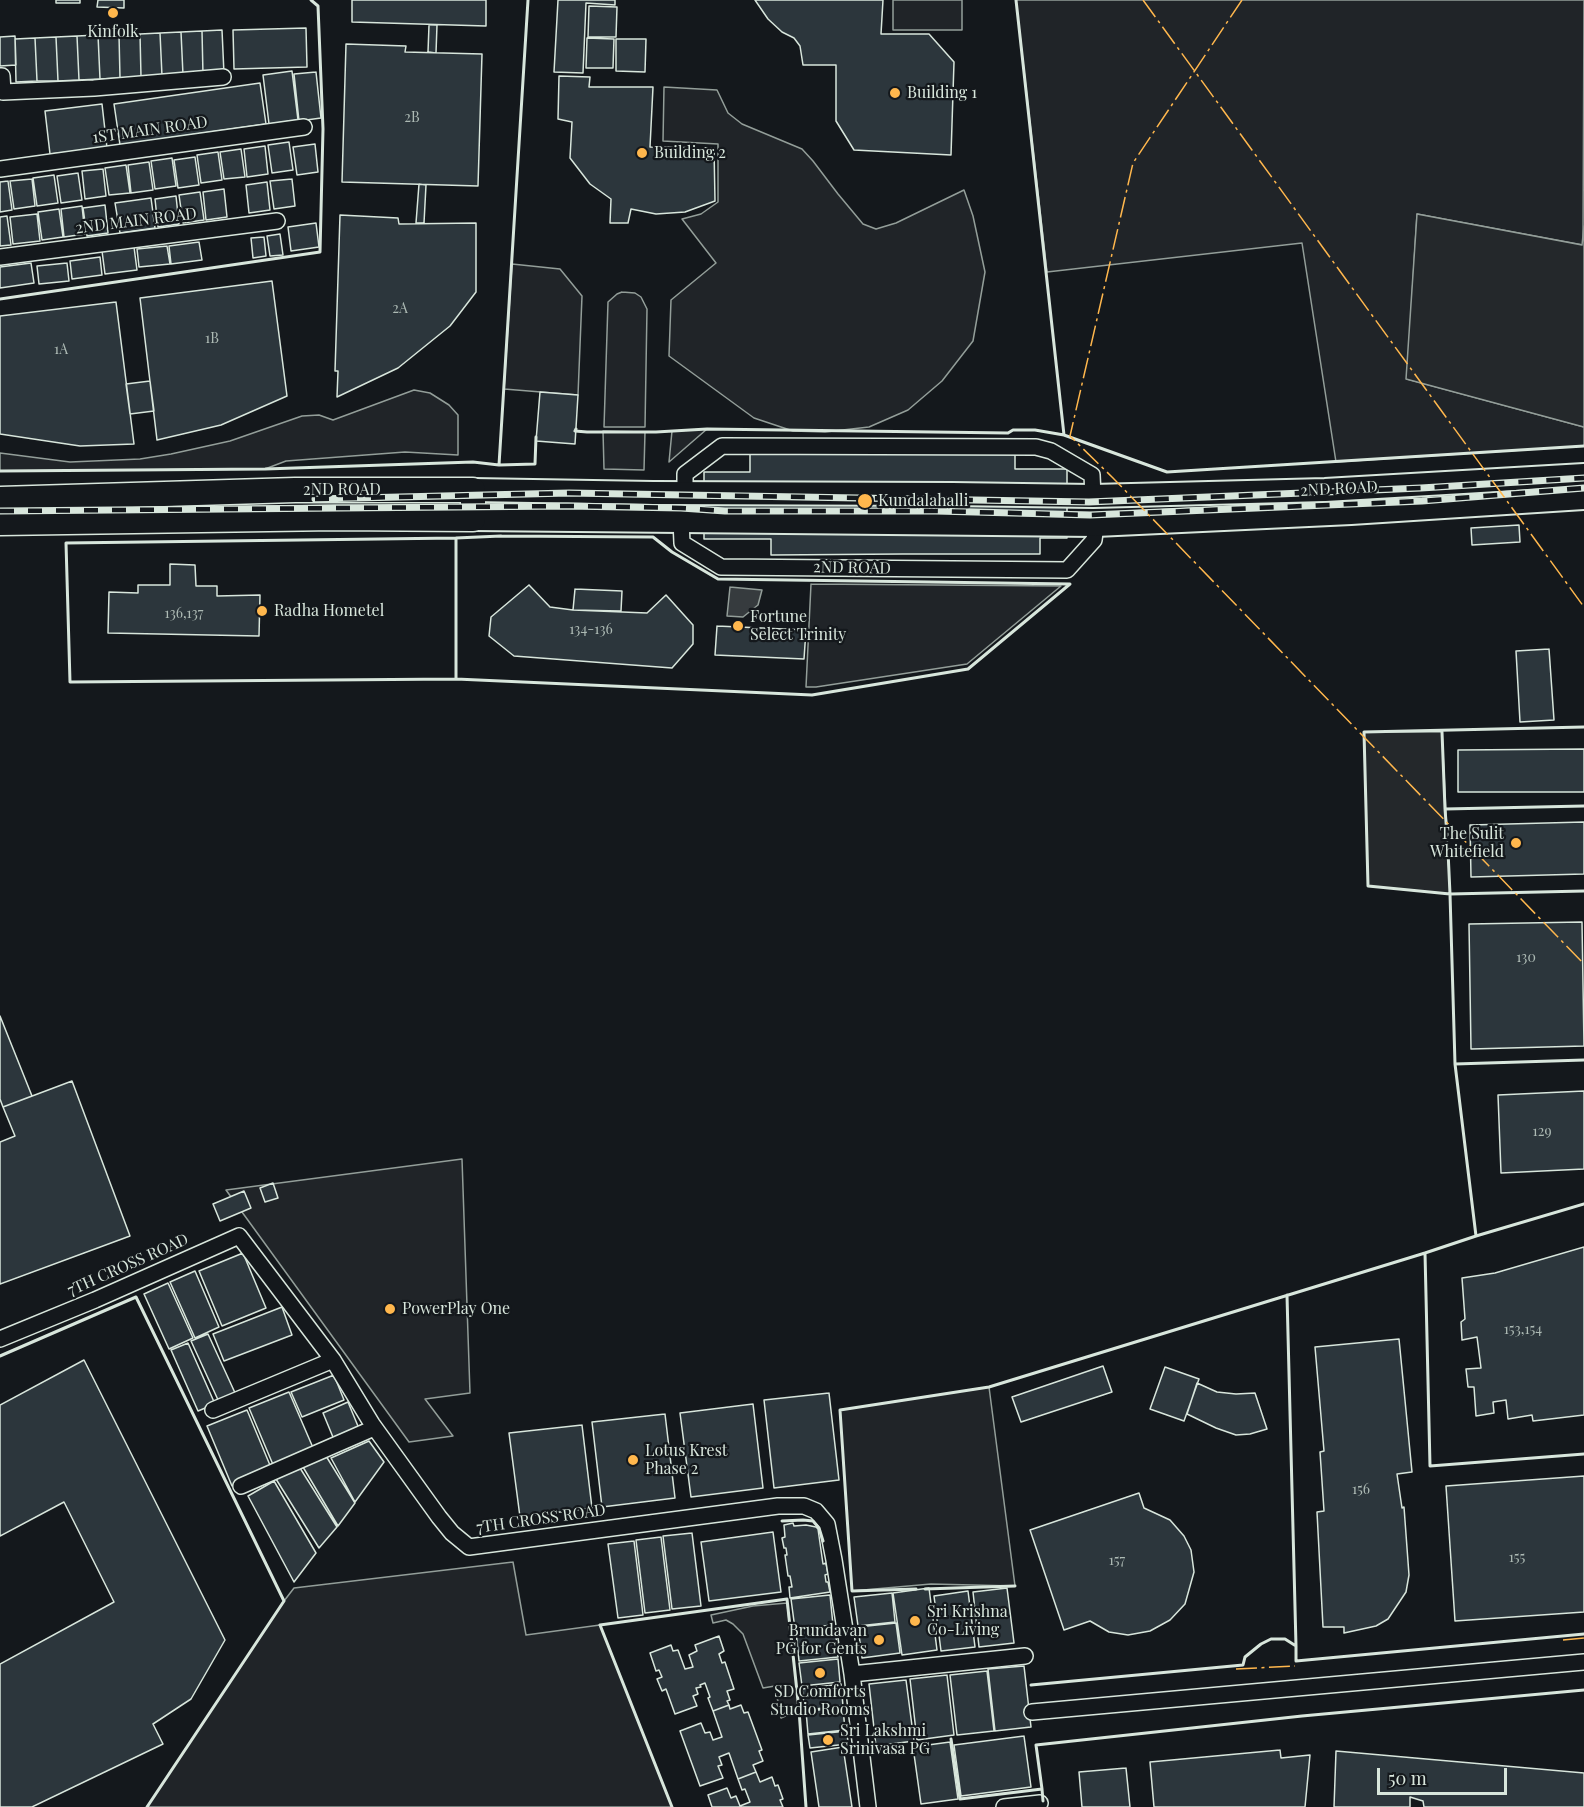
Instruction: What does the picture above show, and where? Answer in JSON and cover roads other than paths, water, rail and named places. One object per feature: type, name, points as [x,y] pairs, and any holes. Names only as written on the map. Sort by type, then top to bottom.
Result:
[{"type":"main road","name":"2ND ROAD","points":[[0,499],[158,496],[295,490],[1093,496],[1325,490],[1584,475]]},
{"type":"main road","points":[[472,519],[473,490]]},
{"type":"main road","name":"2ND ROAD","points":[[0,523],[335,518],[1096,525],[1352,513],[1584,498]]},
{"type":"street","points":[[0,76],[2,76],[3,92],[94,88],[223,77]]},
{"type":"street","name":"1ST MAIN ROAD","points":[[0,169],[304,127]]},
{"type":"street","name":"2ND MAIN ROAD","points":[[0,257],[277,220]]},
{"type":"street","points":[[685,494],[685,474],[722,446],[1036,447],[1052,451],[1092,475],[1093,496]]},
{"type":"street","name":"2ND ROAD","points":[[681,520],[682,543],[721,567],[1067,570],[1094,540],[1096,525]]},
{"type":"street","name":"7TH CROSS ROAD","points":[[0,1339],[239,1236],[333,1360],[374,1428],[439,1517],[452,1533],[469,1547],[778,1506],[804,1506],[816,1511],[827,1524],[852,1674],[868,1807]]},
{"type":"street","points":[[213,1410],[333,1360]]},
{"type":"street","points":[[241,1486],[374,1428]]},
{"type":"street","points":[[852,1674],[1025,1656]]},
{"type":"street","points":[[1032,1712],[1584,1662]]},
{"type":"street","points":[[1004,1807],[1040,1803]]},
{"type":"railway","points":[[315,499],[569,493],[1089,502],[1421,488],[1584,478]]},
{"type":"railway","points":[[0,511],[568,506],[725,511],[936,511],[1090,515],[1422,501],[1584,488]]},
{"type":"place","name":"Kinfolk","points":[[113,13]]},
{"type":"place","name":"Building 1","points":[[895,93]]},
{"type":"place","name":"Building 2","points":[[642,153]]},
{"type":"place","name":"Kundalahalli","points":[[865,501]]},
{"type":"place","name":"Radha Hometel","points":[[262,611]]},
{"type":"place","name":"Fortune Select Trinity","points":[[738,626]]},
{"type":"place","name":"The Sulit Whitefield","points":[[1516,843]]},
{"type":"place","name":"PowerPlay One","points":[[390,1309]]},
{"type":"place","name":"Lotus Krest Phase 2","points":[[633,1460]]},
{"type":"place","name":"Sri Krishna Co-Living","points":[[915,1621]]},
{"type":"place","name":"Brundavan PG for Gents","points":[[879,1640]]},
{"type":"place","name":"SD Comforts Studio Rooms","points":[[820,1673]]},
{"type":"place","name":"Sri Lakshmi Srinivasa PG","points":[[828,1740]]}]
